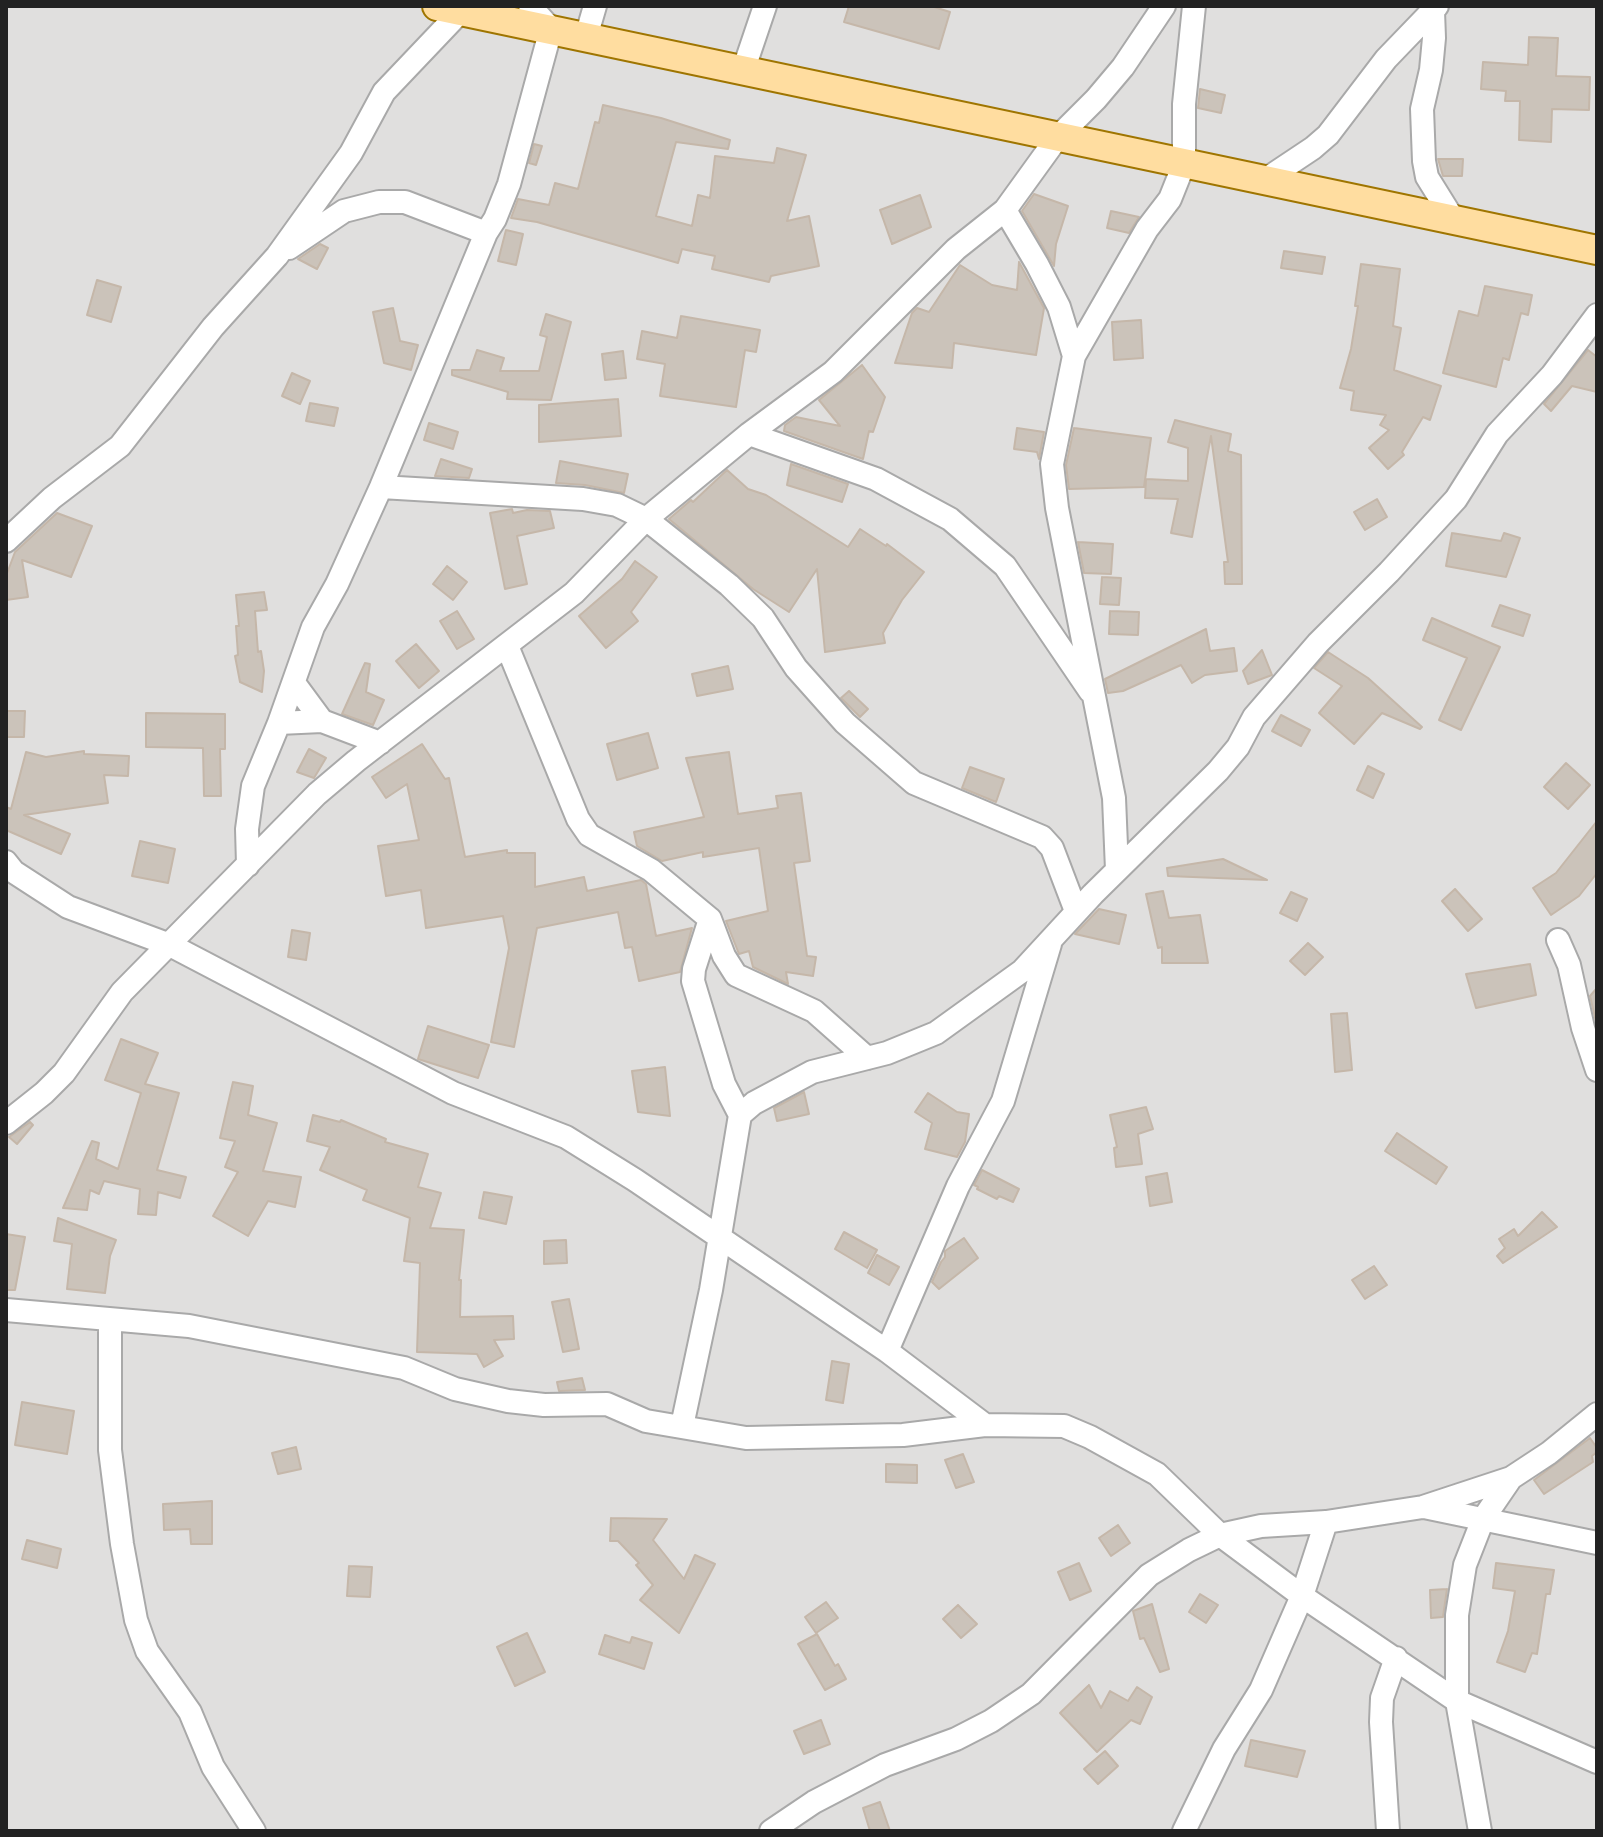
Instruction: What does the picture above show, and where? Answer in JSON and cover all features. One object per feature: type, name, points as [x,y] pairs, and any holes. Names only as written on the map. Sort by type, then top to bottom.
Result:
[{"type":"main road","points":[[449,8],[1597,250]]},
{"type":"street","points":[[248,865],[247,829],[253,786],[313,627],[337,584],[381,487],[509,184],[551,29],[530,6]]},
{"type":"street","points":[[586,37],[595,6]]},
{"type":"street","points":[[743,71],[765,6]]},
{"type":"street","points":[[6,1123],[64,1073],[122,992],[317,794],[574,593],[646,519],[749,434],[833,372],[956,249],[1005,210],[1057,138],[1123,67],[1164,6]]},
{"type":"street","points":[[1117,870],[1114,798],[1057,508],[1052,464],[1074,356],[1147,229],[1170,199],[1184,164],[1184,104],[1194,6]]},
{"type":"street","points":[[6,541],[52,498],[120,446],[213,327],[277,256],[351,153],[384,92],[449,8]]},
{"type":"street","points":[[1265,180],[1328,135],[1386,59],[1435,8]]},
{"type":"street","points":[[1435,8],[1431,70],[1422,109],[1424,161],[1427,177],[1455,222]]},
{"type":"street","points":[[277,256],[344,211],[379,202],[405,202],[486,233]]},
{"type":"street","points":[[1005,210],[1059,307],[1074,356]]},
{"type":"street","points":[[740,1115],[754,1103],[812,1072],[867,1058],[936,1033],[1022,971],[1076,911],[1218,771],[1238,747],[1254,717],[1318,643],[1456,499],[1497,434],[1552,375],[1597,315]]},
{"type":"street","points":[[749,434],[876,479],[950,519],[1005,566],[1097,702]]},
{"type":"street","points":[[381,487],[583,499],[617,505],[646,519],[729,585],[763,618],[796,668],[845,723],[914,783],[1042,837],[1052,848],[1076,911]]},
{"type":"street","points":[[507,646],[578,819],[589,835],[651,870],[710,919],[724,956],[736,975],[814,1011],[867,1058]]},
{"type":"street","points":[[294,683],[322,721]]},
{"type":"street","points":[[279,723],[322,721],[380,743]]},
{"type":"street","points":[[6,862],[14,872],[68,907],[170,945],[453,1093],[566,1137],[635,1180],[887,1351],[985,1425]]},
{"type":"street","points":[[682,1426],[720,1239],[740,1115],[721,1075],[693,981],[710,919]]},
{"type":"street","points":[[887,1351],[958,1186],[1003,1101],[1052,939]]},
{"type":"street","points":[[1558,940],[1569,965],[1583,1028],[1597,1070]]},
{"type":"street","points":[[6,1310],[189,1326],[404,1368],[455,1389],[508,1401],[544,1405],[607,1404],[646,1421],[746,1438],[903,1435],[985,1425],[1064,1426],[1157,1474],[1220,1535],[1302,1596],[1457,1701],[1597,1762]]},
{"type":"street","points":[[110,1321],[110,1450],[136,1620],[147,1651],[190,1712],[213,1767],[254,1831]]},
{"type":"street","points":[[771,1831],[814,1802],[885,1765],[956,1739],[991,1721],[1031,1694],[1149,1575],[1189,1550],[1220,1535],[1261,1526],[1326,1522],[1423,1507],[1511,1478],[1549,1453],[1597,1414]]},
{"type":"street","points":[[1480,1831],[1457,1701],[1457,1615],[1465,1565],[1483,1519],[1511,1478]]},
{"type":"street","points":[[1423,1507],[1597,1543]]},
{"type":"street","points":[[1184,1831],[1224,1749],[1261,1690],[1302,1596],[1326,1522]]},
{"type":"street","points":[[1388,1831],[1382,1698],[1396,1658]]},
{"type":"shaded area","points":[[6,6],[1597,6],[1597,1831],[6,1831]]},
{"type":"building","points":[[849,6],[931,6],[950,12],[939,49],[844,22]]},
{"type":"building","points":[[1529,37],[1558,38],[1556,76],[1590,77],[1589,110],[1552,109],[1551,142],[1519,140],[1520,101],[1505,101],[1506,91],[1481,89],[1483,62],[1528,65]]},
{"type":"building","points":[[1200,89],[1225,95],[1221,113],[1198,108]]},
{"type":"building","points":[[603,105],[661,118],[730,140],[728,149],[676,142],[656,216],[692,226],[698,195],[710,198],[715,156],[774,163],[777,148],[806,155],[787,221],[809,216],[819,266],[771,276],[769,282],[712,269],[715,256],[682,249],[678,263],[537,222],[511,218],[518,199],[549,205],[555,183],[578,189],[595,122],[599,123]]},
{"type":"building","points":[[534,144],[542,146],[536,165],[529,163]]},
{"type":"building","points":[[1438,159],[1463,159],[1462,176],[1443,176]]},
{"type":"building","points":[[1034,194],[1068,206],[1056,244],[1054,266],[1022,211]]},
{"type":"building","points":[[920,195],[931,227],[892,244],[880,210]]},
{"type":"building","points":[[1111,211],[1139,217],[1129,233],[1107,228]]},
{"type":"building","points":[[506,230],[523,234],[516,265],[498,261]]},
{"type":"building","points":[[320,244],[328,248],[317,269],[298,259]]},
{"type":"building","points":[[1284,251],[1325,257],[1322,274],[1281,268]]},
{"type":"building","points":[[1019,262],[1044,308],[1036,355],[954,343],[952,368],[895,363],[912,313],[917,308],[929,312],[960,265],[992,285],[1017,290]]},
{"type":"building","points":[[1361,264],[1400,269],[1393,326],[1401,328],[1394,370],[1441,386],[1430,420],[1423,417],[1402,452],[1404,455],[1388,469],[1369,448],[1389,430],[1380,425],[1386,415],[1351,410],[1354,391],[1340,388],[1351,349]]},
{"type":"building","points":[[97,280],[121,287],[111,322],[87,315]]},
{"type":"building","points":[[1485,286],[1532,295],[1528,315],[1521,313],[1509,360],[1503,358],[1496,387],[1443,373],[1459,311],[1478,316]]},
{"type":"building","points":[[393,308],[400,341],[418,345],[411,370],[384,363],[373,312]]},
{"type":"building","points":[[546,314],[571,322],[551,400],[507,399],[508,392],[452,375],[452,370],[470,370],[477,350],[504,358],[500,371],[539,371],[547,337],[540,335]]},
{"type":"building","points":[[681,316],[760,330],[756,352],[745,350],[736,407],[660,396],[665,364],[637,359],[642,331],[677,338]]},
{"type":"building","points":[[1141,320],[1143,358],[1114,360],[1112,322]]},
{"type":"building","points":[[1588,350],[1597,357],[1597,392],[1572,386],[1551,411],[1544,404]]},
{"type":"building","points":[[623,351],[626,378],[605,380],[602,354]]},
{"type":"building","points":[[862,365],[885,397],[873,432],[869,431],[863,459],[784,431],[785,425],[796,417],[840,426],[819,400]]},
{"type":"building","points":[[292,373],[310,381],[300,404],[282,396]]},
{"type":"building","points":[[618,399],[621,436],[539,442],[539,405]]},
{"type":"building","points":[[310,403],[338,408],[334,426],[306,421]]},
{"type":"building","points":[[1175,420],[1231,434],[1228,451],[1241,455],[1242,584],[1225,584],[1224,562],[1228,562],[1211,436],[1192,537],[1171,533],[1178,499],[1145,498],[1146,479],[1188,481],[1188,448],[1168,442]]},
{"type":"building","points":[[429,423],[458,432],[453,449],[424,440]]},
{"type":"building","points":[[1017,428],[1044,432],[1039,459],[1037,452],[1014,449]]},
{"type":"building","points":[[1074,428],[1151,438],[1144,487],[1069,489],[1066,465]]},
{"type":"building","points":[[441,459],[472,469],[469,478],[435,476]]},
{"type":"building","points":[[560,461],[628,474],[624,493],[556,483]]},
{"type":"building","points":[[791,464],[848,484],[842,502],[787,485]]},
{"type":"building","points":[[727,470],[748,489],[766,495],[848,547],[860,529],[887,544],[924,572],[902,600],[883,633],[885,643],[825,652],[817,569],[789,612],[753,589],[669,519],[691,500],[693,502]]},
{"type":"building","points":[[1377,499],[1387,517],[1365,530],[1354,512]]},
{"type":"building","points":[[512,509],[513,513],[550,511],[554,528],[517,536],[527,584],[505,589],[490,513]]},
{"type":"building","points":[[57,513],[92,526],[71,577],[22,560],[28,597],[6,600],[6,576],[15,552]]},
{"type":"building","points":[[1452,533],[1501,541],[1504,533],[1520,538],[1506,577],[1446,566]]},
{"type":"building","points":[[1078,542],[1113,544],[1111,574],[1084,573]]},
{"type":"building","points":[[635,561],[657,577],[631,612],[638,621],[606,648],[579,616],[622,579]]},
{"type":"building","points":[[447,566],[467,582],[453,600],[433,584]]},
{"type":"building","points":[[1102,577],[1121,578],[1119,605],[1100,604]]},
{"type":"building","points":[[264,592],[267,610],[255,611],[258,652],[261,651],[264,671],[262,692],[240,682],[235,656],[238,655],[236,626],[239,626],[236,595]]},
{"type":"building","points":[[1500,605],[1530,615],[1523,636],[1492,626]]},
{"type":"building","points":[[457,611],[474,639],[457,649],[440,621]]},
{"type":"building","points":[[1110,611],[1139,612],[1138,635],[1109,634]]},
{"type":"building","points":[[1432,618],[1500,647],[1461,730],[1439,720],[1467,658],[1423,640]]},
{"type":"building","points":[[1206,629],[1210,651],[1234,648],[1237,671],[1205,675],[1192,683],[1181,665],[1123,691],[1108,693],[1105,679]]},
{"type":"building","points":[[416,644],[439,671],[419,688],[396,661]]},
{"type":"building","points":[[1262,650],[1272,675],[1248,684],[1243,671]]},
{"type":"building","points":[[1328,652],[1368,678],[1422,727],[1420,729],[1382,713],[1354,744],[1319,713],[1342,686],[1314,668]]},
{"type":"building","points":[[365,663],[370,664],[366,692],[384,700],[373,725],[342,714]]},
{"type":"building","points":[[728,666],[733,689],[697,696],[692,674]]},
{"type":"building","points":[[849,691],[868,709],[860,717],[841,698]]},
{"type":"building","points":[[6,711],[25,711],[24,737],[6,737]]},
{"type":"building","points":[[146,713],[225,714],[225,749],[220,749],[221,796],[204,796],[203,748],[146,747]]},
{"type":"building","points":[[1281,715],[1310,730],[1301,746],[1272,731]]},
{"type":"building","points":[[648,733],[658,768],[617,780],[607,744]]},
{"type":"building","points":[[422,744],[445,779],[449,778],[465,857],[507,850],[507,853],[535,853],[535,887],[584,877],[587,891],[641,880],[646,884],[656,936],[692,928],[680,972],[639,981],[632,947],[625,948],[618,912],[537,928],[514,1047],[491,1042],[509,948],[503,916],[426,928],[421,890],[386,896],[378,846],[419,840],[407,784],[386,798],[372,777]]},
{"type":"building","points":[[309,749],[326,758],[314,778],[297,772]]},
{"type":"building","points":[[84,751],[84,754],[129,756],[128,776],[104,775],[108,803],[24,815],[70,834],[61,854],[6,830],[6,807],[11,809],[26,752],[46,757]]},
{"type":"building","points":[[729,752],[738,814],[778,808],[776,796],[801,793],[810,861],[794,863],[807,956],[816,957],[813,976],[786,972],[788,984],[753,967],[749,951],[739,954],[726,921],[768,911],[759,848],[703,857],[703,852],[662,861],[637,846],[634,832],[704,817],[686,758]]},
{"type":"building","points":[[1566,763],[1590,785],[1568,809],[1544,787]]},
{"type":"building","points":[[1368,766],[1384,774],[1373,798],[1357,790]]},
{"type":"building","points":[[970,767],[1004,779],[996,802],[962,788]]},
{"type":"building","points":[[1597,821],[1597,873],[1579,896],[1551,915],[1533,888],[1556,873]]},
{"type":"building","points":[[140,841],[175,849],[168,883],[132,876]]},
{"type":"building","points":[[1223,859],[1267,880],[1168,876],[1167,868]]},
{"type":"building","points":[[1455,889],[1482,919],[1468,931],[1442,901]]},
{"type":"building","points":[[1163,891],[1169,918],[1200,915],[1208,963],[1162,963],[1162,947],[1158,948],[1146,894]]},
{"type":"building","points":[[1291,892],[1307,899],[1297,921],[1280,913]]},
{"type":"building","points":[[1099,909],[1126,915],[1119,944],[1075,934]]},
{"type":"building","points":[[292,930],[310,933],[306,960],[288,957]]},
{"type":"building","points":[[1308,943],[1323,957],[1305,975],[1290,961]]},
{"type":"building","points":[[1530,964],[1536,995],[1476,1008],[1466,974]]},
{"type":"building","points":[[1597,988],[1597,1026],[1590,996]]},
{"type":"building","points":[[1347,1013],[1352,1070],[1335,1072],[1331,1014]]},
{"type":"building","points":[[428,1026],[489,1045],[478,1078],[418,1059]]},
{"type":"building","points":[[121,1039],[158,1053],[145,1084],[179,1093],[157,1170],[186,1177],[180,1198],[158,1192],[156,1215],[138,1214],[140,1189],[104,1181],[99,1194],[90,1190],[87,1210],[63,1208],[92,1141],[99,1143],[96,1159],[118,1169],[141,1093],[105,1080]]},
{"type":"building","points":[[665,1067],[670,1116],[638,1112],[632,1071]]},
{"type":"building","points":[[233,1082],[253,1086],[248,1115],[277,1123],[263,1171],[301,1177],[295,1207],[268,1201],[248,1236],[213,1216],[238,1172],[225,1167],[235,1141],[220,1138]]},
{"type":"building","points":[[804,1092],[809,1114],[777,1121],[774,1108]]},
{"type":"building","points":[[928,1093],[957,1112],[969,1114],[965,1142],[957,1157],[925,1149],[932,1123],[915,1112]]},
{"type":"building","points":[[1146,1107],[1153,1129],[1138,1134],[1142,1164],[1116,1167],[1114,1148],[1117,1147],[1110,1115]]},
{"type":"building","points":[[313,1115],[341,1120],[386,1139],[385,1142],[428,1154],[418,1187],[441,1193],[430,1228],[464,1230],[459,1280],[460,1317],[513,1316],[514,1339],[494,1340],[503,1356],[484,1367],[477,1354],[417,1352],[420,1263],[404,1261],[410,1218],[363,1200],[367,1190],[320,1170],[330,1147],[307,1141]]},
{"type":"building","points":[[30,1122],[33,1125],[17,1144],[9,1137]]},
{"type":"building","points":[[1397,1133],[1447,1167],[1436,1184],[1385,1151]]},
{"type":"building","points":[[982,1170],[1019,1189],[1013,1202],[999,1196],[997,1199],[977,1189],[974,1185]]},
{"type":"building","points":[[1167,1173],[1172,1202],[1150,1206],[1146,1177]]},
{"type":"building","points":[[484,1192],[512,1197],[506,1224],[479,1218]]},
{"type":"building","points":[[1542,1212],[1557,1227],[1503,1263],[1497,1256],[1505,1248],[1499,1239],[1514,1229],[1518,1236]]},
{"type":"building","points":[[58,1218],[116,1240],[110,1256],[105,1293],[67,1289],[72,1244],[54,1241]]},
{"type":"building","points":[[844,1232],[877,1250],[867,1268],[835,1249]]},
{"type":"building","points":[[6,1234],[25,1237],[15,1290],[6,1290]]},
{"type":"building","points":[[964,1238],[978,1258],[939,1289],[932,1282],[945,1251]]},
{"type":"building","points":[[566,1240],[567,1263],[544,1264],[544,1241]]},
{"type":"building","points":[[877,1255],[899,1267],[889,1285],[868,1273]]},
{"type":"building","points":[[1374,1266],[1387,1285],[1365,1299],[1352,1280]]},
{"type":"building","points":[[569,1299],[579,1349],[563,1352],[552,1302]]},
{"type":"building","points":[[832,1361],[849,1364],[843,1403],[826,1400]]},
{"type":"building","points":[[582,1378],[585,1390],[559,1391],[557,1382]]},
{"type":"building","points":[[22,1402],[74,1411],[67,1454],[15,1445]]},
{"type":"building","points":[[1590,1438],[1597,1448],[1592,1456],[1593,1462],[1544,1494],[1534,1480]]},
{"type":"building","points":[[296,1447],[301,1469],[278,1474],[272,1453]]},
{"type":"building","points":[[963,1454],[974,1482],[956,1488],[945,1460]]},
{"type":"building","points":[[886,1464],[917,1465],[917,1483],[886,1482]]},
{"type":"building","points":[[212,1501],[212,1544],[191,1544],[190,1529],[164,1530],[163,1504]]},
{"type":"building","points":[[611,1518],[667,1519],[653,1540],[684,1579],[695,1555],[715,1564],[679,1633],[640,1600],[653,1585],[636,1565],[639,1563],[618,1541],[610,1541]]},
{"type":"building","points":[[1118,1525],[1130,1543],[1111,1556],[1099,1538]]},
{"type":"building","points":[[27,1540],[61,1549],[57,1568],[22,1559]]},
{"type":"building","points":[[1079,1563],[1091,1591],[1070,1600],[1058,1572]]},
{"type":"building","points":[[1496,1563],[1554,1570],[1550,1594],[1546,1594],[1537,1654],[1532,1653],[1525,1672],[1497,1662],[1508,1631],[1515,1591],[1493,1588]]},
{"type":"building","points":[[349,1566],[372,1567],[370,1597],[347,1596]]},
{"type":"building","points":[[1447,1589],[1443,1617],[1431,1618],[1430,1590]]},
{"type":"building","points":[[1200,1594],[1218,1605],[1206,1623],[1189,1612]]},
{"type":"building","points":[[826,1602],[838,1618],[816,1633],[805,1617]]},
{"type":"building","points":[[1152,1604],[1169,1669],[1160,1672],[1144,1638],[1140,1639],[1133,1611]]},
{"type":"building","points":[[958,1605],[977,1624],[961,1638],[943,1619]]},
{"type":"building","points":[[527,1633],[545,1672],[515,1686],[497,1647]]},
{"type":"building","points":[[817,1634],[846,1679],[825,1690],[798,1644]]},
{"type":"building","points":[[605,1635],[630,1643],[632,1637],[652,1643],[644,1669],[599,1654]]},
{"type":"building","points":[[1089,1685],[1101,1708],[1110,1691],[1128,1701],[1137,1687],[1152,1697],[1140,1724],[1131,1720],[1097,1752],[1060,1713]]},
{"type":"building","points":[[821,1720],[830,1744],[804,1754],[794,1731]]},
{"type":"building","points":[[1251,1740],[1305,1751],[1297,1777],[1245,1766]]},
{"type":"building","points":[[1105,1751],[1118,1766],[1098,1784],[1084,1769]]},
{"type":"building","points":[[880,1802],[890,1831],[870,1831],[863,1808]]}]
